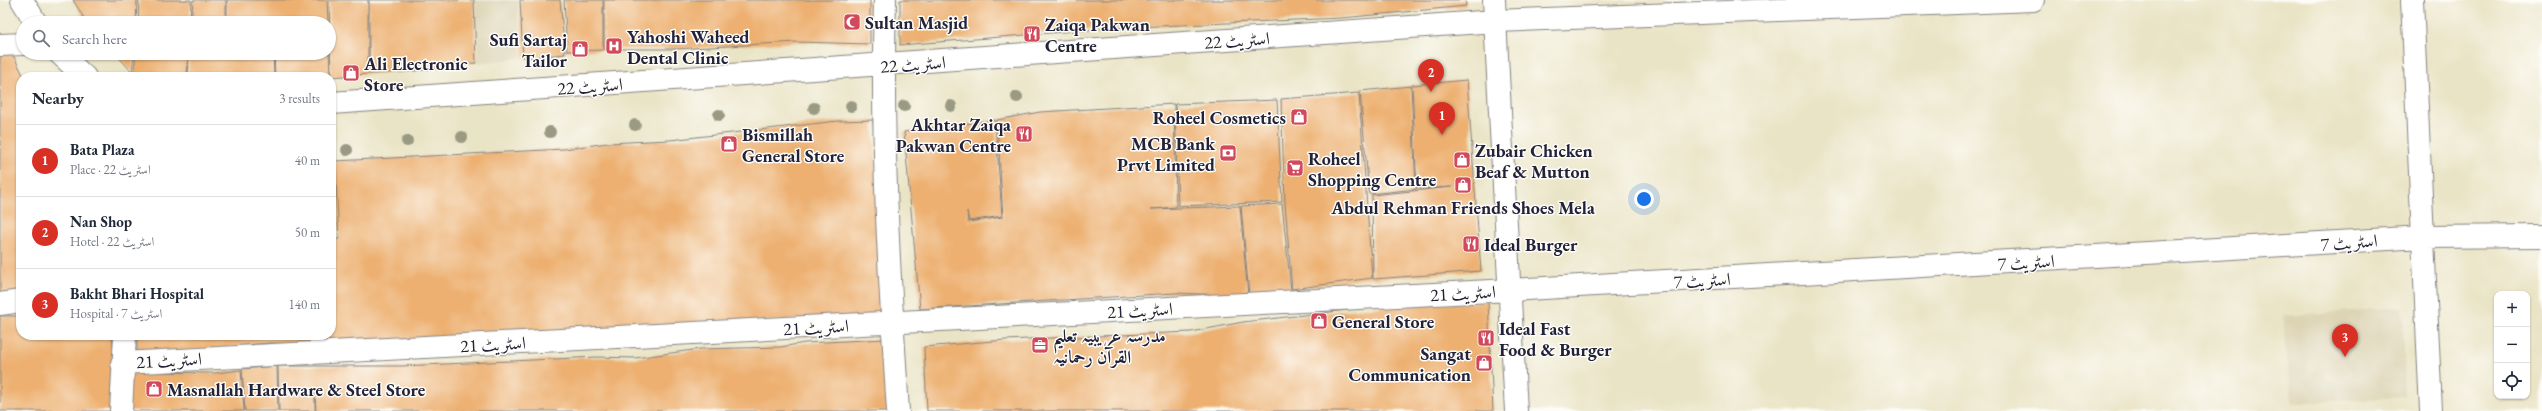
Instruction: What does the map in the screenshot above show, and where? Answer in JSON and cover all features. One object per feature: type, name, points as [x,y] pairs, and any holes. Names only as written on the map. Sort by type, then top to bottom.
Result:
[{"type":"street","points":[[22,0],[32,16]]},
{"type":"street","points":[[885,0],[883,66],[892,323],[898,411]]},
{"type":"street","name":"اسٹریٹ 22","points":[[336,103],[883,66],[1495,11],[2033,0]]},
{"type":"street","points":[[2412,0],[2430,411]]},
{"type":"street","points":[[1495,11],[1516,411]]},
{"type":"street","points":[[0,45],[16,44]]},
{"type":"street","points":[[67,60],[80,72]]},
{"type":"street","name":"اسٹریٹ 7","points":[[1510,290],[2423,237],[2542,236]]},
{"type":"street","name":"اسٹریٹ 21","points":[[122,363],[1510,290]]},
{"type":"street","points":[[0,304],[16,302]]},
{"type":"street","points":[[121,411],[122,363],[124,340]]},
{"type":"shaded area","points":[[475,0],[518,0],[522,58],[478,63]]},
{"type":"shaded area","points":[[2403,307],[2405,397],[2292,403],[2283,316]]},
{"type":"building","points":[[73,0],[137,0],[136,16],[83,16]]},
{"type":"building","points":[[139,0],[191,0],[190,16],[138,16]]},
{"type":"building","points":[[193,0],[226,0],[226,16],[192,16]]},
{"type":"building","points":[[227,0],[327,0],[328,16],[227,16]]},
{"type":"building","points":[[329,0],[368,0],[368,74],[336,77],[336,72],[331,72],[331,60],[336,60],[336,16],[329,16]]},
{"type":"building","points":[[369,0],[474,0],[476,63],[440,65],[440,68],[405,72],[369,74]]},
{"type":"building","points":[[520,0],[560,0],[565,54],[523,58]]},
{"type":"building","points":[[564,0],[603,0],[603,50],[567,51]]},
{"type":"building","points":[[604,0],[870,0],[870,44],[797,42],[675,49],[604,49]]},
{"type":"building","points":[[900,0],[1465,0],[1466,6],[1342,18],[1113,28],[900,45]]},
{"type":"building","points":[[12,53],[22,72],[16,72],[16,295],[0,297],[0,55]]},
{"type":"building","points":[[121,60],[133,60],[132,72]]},
{"type":"building","points":[[135,60],[188,60],[187,72],[134,72]]},
{"type":"building","points":[[189,60],[273,60],[274,72],[188,72]]},
{"type":"building","points":[[274,60],[329,60],[330,72],[275,72]]},
{"type":"building","points":[[1467,80],[1481,271],[1373,279],[1372,195],[1452,187],[1417,189],[1412,85]]},
{"type":"building","points":[[1411,86],[1416,189],[1369,194],[1360,91]]},
{"type":"building","points":[[1359,93],[1372,278],[1292,289],[1285,203],[1281,99]]},
{"type":"building","name":"MCB Bank Prvt Limited","points":[[1277,100],[1282,202],[1178,206],[1175,104]]},
{"type":"building","points":[[1174,104],[1176,207],[1151,209],[1240,206],[1248,296],[1175,293],[920,309],[904,132],[995,120],[1002,216],[969,221],[967,211],[968,222],[1003,217],[997,120],[1040,112]]},
{"type":"building","points":[[873,120],[889,315],[312,344],[269,343],[172,352],[137,351],[137,340],[336,340],[336,239],[339,239],[336,161],[564,149],[608,143],[670,140],[838,121]]},
{"type":"building","points":[[1282,204],[1291,291],[1249,295],[1241,206]]},
{"type":"building","points":[[1488,301],[1493,411],[927,411],[924,347],[1005,340],[1191,332],[1243,322],[1365,308]]},
{"type":"building","points":[[0,316],[16,316],[16,340],[112,340],[115,366],[111,411],[0,411]]},
{"type":"building","points":[[886,339],[893,411],[316,411],[315,392],[315,411],[279,411],[278,366],[402,366],[597,357],[635,358],[700,349],[780,347],[805,343]]},
{"type":"building","points":[[277,366],[278,411],[245,411],[242,369]]},
{"type":"building","points":[[241,370],[244,411],[129,411],[130,372],[216,373]]},
{"type":"place","name":"Sultan Masjid","points":[[852,22]]},
{"type":"place","name":"Zaiqa Pakwan Centre","points":[[1032,34]]},
{"type":"place","name":"Yahoshi Waheed Dental Clinic","points":[[614,46]]},
{"type":"place","name":"Sufi Sartaj Tailor","points":[[580,49]]},
{"type":"place","name":"Ali Electronic Store","points":[[351,73]]},
{"type":"place","name":"Nan Shop","points":[[1431,92]]},
{"type":"place","name":"Roheel Cosmetics","points":[[1299,117]]},
{"type":"place","name":"Akhtar Zaiqa Pakwan Centre","points":[[1024,134]]},
{"type":"place","name":"Bata Plaza","points":[[1442,135]]},
{"type":"place","name":"Bismillah General Store","points":[[729,144]]},
{"type":"place","name":"MCB Bank Prvt Limited","points":[[1228,153]]},
{"type":"place","name":"Zubair Chicken Beaf & Mutton","points":[[1462,160]]},
{"type":"place","name":"Roheel Shopping Centre","points":[[1295,168]]},
{"type":"place","name":"Abdul Rehman Friends Shoes Mela","points":[[1463,185]]},
{"type":"place","name":"Ideal Burger","points":[[1471,244]]},
{"type":"place","name":"General Store","points":[[1319,321]]},
{"type":"place","name":"Ideal Fast Food & Burger","points":[[1486,338]]},
{"type":"place","name":"مدرسہ عریبیہ تعلیم القرآن رحمانیہ","points":[[1040,345]]},
{"type":"place","name":"Bakht Bhari Hospital","points":[[2345,357]]},
{"type":"place","name":"Sangat Communication","points":[[1484,363]]},
{"type":"place","name":"Masnallah Hardware & Steel Store","points":[[154,389]]}]
